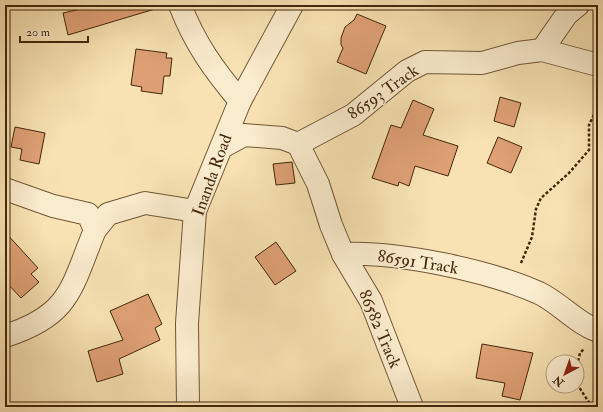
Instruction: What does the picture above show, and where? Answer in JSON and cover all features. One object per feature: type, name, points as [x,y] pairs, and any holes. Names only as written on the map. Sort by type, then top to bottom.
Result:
[{"type":"street","points":[[180,5],[197,44],[210,64],[240,101]]},
{"type":"street","name":"Inanda Road","points":[[188,407],[187,323],[195,211],[240,101],[292,5]]},
{"type":"street","points":[[578,5],[567,14],[542,50],[598,66]]},
{"type":"street","name":"86593 Track","points":[[298,144],[352,115],[407,71],[425,62],[482,63],[518,53],[542,50]]},
{"type":"street","points":[[222,146],[244,135],[282,138],[298,144],[318,184],[331,225],[343,254]]},
{"type":"street","points":[[5,189],[53,206],[88,214],[95,230]]},
{"type":"street","points":[[5,336],[31,327],[47,318],[60,305],[69,294],[95,230],[108,214],[145,203],[195,211]]},
{"type":"street","name":"86591 Track","points":[[343,254],[362,253],[422,261],[514,282],[541,294],[584,324],[597,331]]},
{"type":"street","name":"86582 Track","points":[[343,254],[371,301],[412,407]]},
{"type":"path","points":[[598,14],[596,20],[598,29]]},
{"type":"path","points":[[514,282],[532,237],[536,209],[541,198],[569,173],[589,150],[589,124],[598,106]]},
{"type":"path","points":[[584,394],[590,404],[590,407]]},
{"type":"building","points":[[99,5],[154,5],[155,9],[68,35],[63,13]]},
{"type":"building","points":[[357,14],[386,26],[366,74],[337,62],[343,48],[341,45],[341,38],[345,27],[354,20]]},
{"type":"building","points":[[136,49],[167,53],[166,58],[172,58],[170,76],[164,76],[162,94],[141,91],[142,87],[131,85]]},
{"type":"building","points":[[500,97],[521,103],[514,127],[494,121]]},
{"type":"building","points":[[413,100],[434,109],[423,135],[458,146],[448,176],[415,166],[409,186],[399,182],[398,186],[372,178],[391,125],[401,128]]},
{"type":"building","points":[[15,127],[45,133],[39,164],[20,160],[22,149],[11,147]]},
{"type":"building","points":[[498,137],[522,147],[511,173],[487,163]]},
{"type":"building","points":[[292,162],[295,183],[276,185],[273,164]]},
{"type":"building","points":[[5,232],[38,268],[31,274],[39,282],[21,298],[5,281]]},
{"type":"building","points":[[276,242],[296,271],[275,285],[255,257]]},
{"type":"building","points":[[148,294],[162,324],[155,328],[160,340],[119,359],[123,374],[97,382],[88,351],[123,340],[110,311]]},
{"type":"building","points":[[482,344],[533,353],[520,400],[502,396],[505,383],[476,378]]}]
